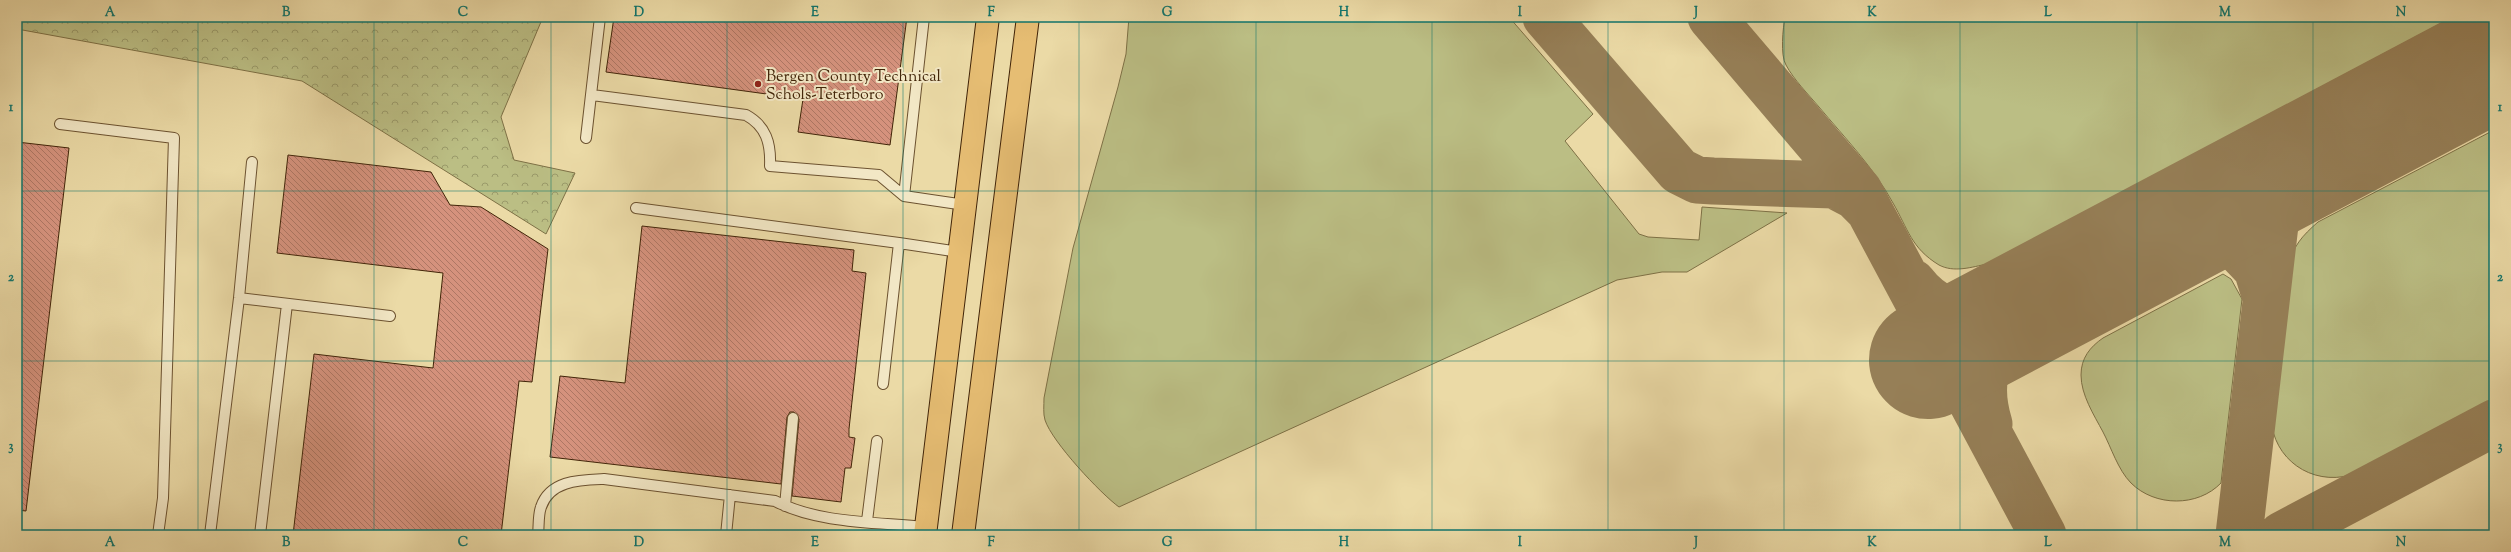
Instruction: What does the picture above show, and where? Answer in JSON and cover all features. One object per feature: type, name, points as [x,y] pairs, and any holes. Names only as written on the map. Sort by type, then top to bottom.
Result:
[{"type":"highway","points":[[925,531],[988,17]]},
{"type":"highway","points":[[963,535],[1028,17]]},
{"type":"lane","points":[[586,138],[600,17]]},
{"type":"lane","points":[[904,196],[924,17]]},
{"type":"lane","points":[[592,95],[746,115],[757,121],[766,135],[771,148],[770,166],[879,175],[904,196],[964,205]]},
{"type":"lane","points":[[60,124],[174,138],[163,498],[158,535]]},
{"type":"lane","points":[[210,535],[239,298],[252,162]]},
{"type":"lane","points":[[636,208],[959,252]]},
{"type":"lane","points":[[883,384],[899,243]]},
{"type":"lane","points":[[239,298],[390,316]]},
{"type":"lane","points":[[260,535],[288,304]]},
{"type":"lane","points":[[784,506],[793,418]]},
{"type":"lane","points":[[867,521],[877,440]]},
{"type":"lane","points":[[538,535],[541,507],[547,496],[561,485],[579,480],[604,479],[775,501],[793,510],[925,531]]},
{"type":"lane","points":[[726,535],[730,495]]},
{"type":"green space","points":[[17,17],[543,17],[501,117],[514,160],[575,173],[546,234],[302,81],[17,29]]},
{"type":"green space","points":[[1129,17],[1509,17],[1593,114],[1565,141],[1639,234],[1648,237],[1699,240],[1702,207],[1787,213],[1687,272],[1662,272],[1617,280],[1119,507],[1078,467],[1049,430],[1044,415],[1044,398],[1073,248],[1126,54]]},
{"type":"green space","points":[[1785,17],[2453,17],[1987,264],[1969,268],[1951,269],[1939,265],[1930,259],[1916,245],[1893,203],[1877,178],[1859,154],[1793,76],[1784,61],[1783,55]]},
{"type":"green space","points":[[2494,130],[2494,400],[2351,475],[2336,477],[2309,473],[2297,466],[2287,457],[2279,446],[2273,433],[2271,418],[2288,267],[2295,247],[2307,232],[2318,222]]},
{"type":"green space","points":[[2223,274],[2231,279],[2242,299],[2221,483],[2212,491],[2189,500],[2164,500],[2141,491],[2126,478],[2122,472],[2092,412],[2083,390],[2081,369],[2090,349],[2103,338]]},
{"type":"building","points":[[614,17],[907,17],[890,145],[798,132],[803,99],[606,72]]},
{"type":"building","points":[[17,142],[69,148],[26,511],[17,510]]},
{"type":"building","points":[[288,155],[431,172],[450,205],[481,207],[548,249],[532,382],[519,381],[501,535],[293,535],[314,354],[433,368],[443,273],[277,253]]},
{"type":"building","points":[[642,226],[854,250],[852,271],[866,273],[849,429],[849,437],[855,438],[851,468],[845,468],[841,502],[792,496],[799,419],[794,412],[790,412],[787,417],[781,484],[550,457],[560,376],[625,383]]},
{"type":"taxiway","points":[[1546,17],[1679,171],[1697,180],[1834,185],[1855,196],[1868,209]]},
{"type":"taxiway","points":[[1711,17],[1859,191],[2043,535]]},
{"type":"taxiway","points":[[2239,535],[2276,216],[2298,180],[2336,144]]},
{"type":"taxiway","points":[[2159,238],[2206,234],[2237,248],[2257,269],[2266,298]]},
{"type":"taxiway","points":[[1913,283],[1928,299],[1958,315],[1980,319],[1991,319],[2018,312]]},
{"type":"taxiway","points":[[1989,424],[1983,389],[1989,361],[2003,336],[2024,309]]},
{"type":"taxiway","points":[[2282,535],[2494,423]]},
{"type":"runway","points":[[1928,360],[2494,61]]},
{"type":"place","name":"Bergen County Technical Schols-Teterboro","points":[[758,84]]}]
